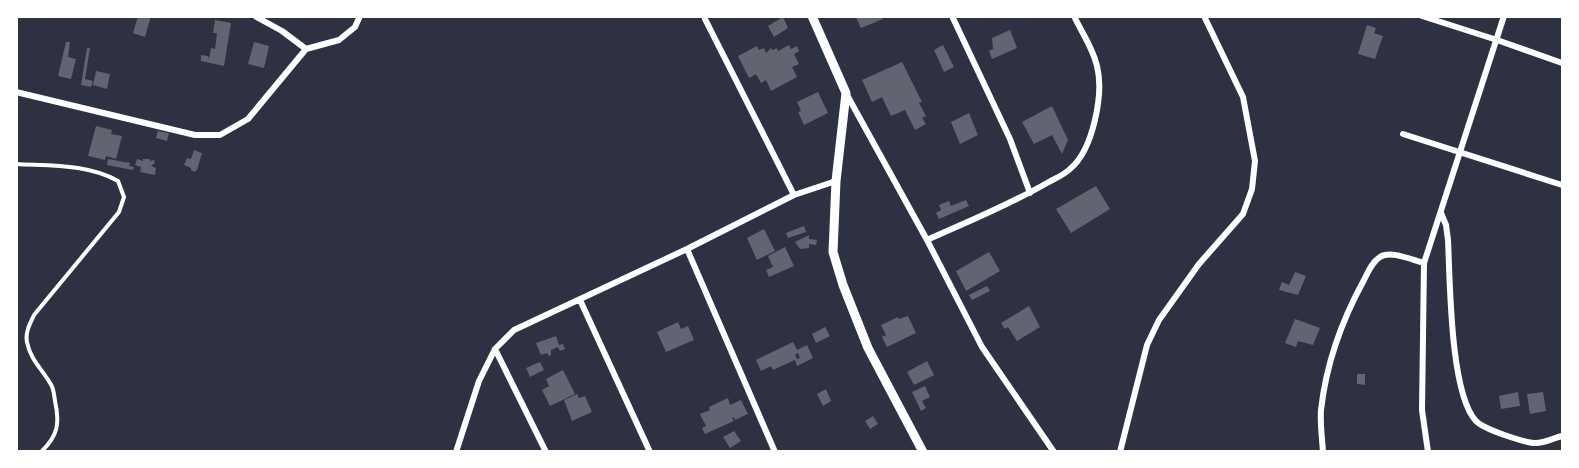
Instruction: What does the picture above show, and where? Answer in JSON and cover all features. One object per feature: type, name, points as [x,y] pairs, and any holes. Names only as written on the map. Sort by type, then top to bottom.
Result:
[{"type":"street","points":[[255,16],[282,31],[306,49]]},
{"type":"street","points":[[16,92],[195,135],[220,135],[248,119],[306,49],[339,40],[355,27],[360,16]]},
{"type":"street","points":[[812,16],[846,93],[927,240],[982,347],[1054,452]]},
{"type":"street","points":[[952,16],[1010,139],[1030,193]]},
{"type":"street","points":[[927,240],[1030,193],[1071,169],[1084,151],[1093,129],[1097,106],[1098,68],[1074,16]]},
{"type":"street","points":[[1120,452],[1147,345],[1159,320],[1199,264],[1243,214],[1252,189],[1255,161],[1243,97],[1204,16]]},
{"type":"street","points":[[1422,16],[1563,63]]},
{"type":"street","points":[[1428,452],[1422,410],[1424,263],[1504,16]]},
{"type":"street","points":[[705,19],[794,195]]},
{"type":"street","points":[[846,93],[836,181],[833,252],[843,285],[868,348],[923,452]]},
{"type":"street","points":[[1403,134],[1563,185]]},
{"type":"street","points":[[456,452],[480,381],[495,350],[514,330],[687,249],[794,195],[836,181]]},
{"type":"street","points":[[1441,213],[1446,225],[1448,240],[1456,369],[1464,398],[1474,419],[1484,428],[1535,443],[1563,436]]},
{"type":"street","points":[[687,249],[775,452]]},
{"type":"street","points":[[1323,452],[1321,412],[1328,371],[1342,326],[1359,289],[1371,267],[1378,258],[1383,256],[1391,255],[1424,263]]},
{"type":"street","points":[[580,300],[651,452]]},
{"type":"street","points":[[495,350],[546,452]]},
{"type":"lane","points":[[16,164],[76,167],[108,175],[118,181],[123,197],[119,212],[34,315],[28,328],[27,340],[32,357],[52,385],[59,418],[57,431],[50,444],[40,452]]},
{"type":"building","points":[[138,16],[151,16],[145,37],[133,33]]},
{"type":"building","points":[[855,16],[882,16],[883,19],[861,28]]},
{"type":"building","points":[[783,17],[788,28],[774,37],[768,26]]},
{"type":"building","points":[[215,20],[231,23],[224,66],[201,61],[201,55],[208,56],[209,59],[211,48],[215,49],[217,33],[213,33]]},
{"type":"building","points":[[1367,25],[1376,28],[1374,33],[1383,36],[1375,59],[1358,54]]},
{"type":"building","points":[[1010,30],[1017,48],[992,59],[989,51],[993,49],[992,38]]},
{"type":"building","points":[[66,42],[70,42],[68,57],[76,59],[71,79],[58,76]]},
{"type":"building","points":[[254,42],[269,46],[264,68],[248,64]]},
{"type":"building","points":[[789,45],[791,49],[797,46],[799,51],[794,54],[799,64],[792,67],[797,77],[771,91],[766,80],[761,83],[756,74],[749,78],[738,56],[757,46],[759,50],[764,48],[766,53],[771,48],[772,50],[777,48],[778,51]]},
{"type":"building","points":[[943,45],[954,67],[944,72],[934,50]]},
{"type":"building","points":[[87,48],[90,48],[85,79],[93,81],[91,87],[81,85]]},
{"type":"building","points":[[902,62],[922,102],[919,103],[926,116],[922,118],[926,124],[915,130],[905,110],[891,116],[882,97],[872,102],[862,80]]},
{"type":"building","points":[[96,71],[110,74],[107,89],[93,85]]},
{"type":"building","points":[[818,92],[828,113],[804,125],[798,112],[801,111],[797,102]]},
{"type":"building","points":[[1052,106],[1068,140],[1062,154],[1052,135],[1034,144],[1022,122]]},
{"type":"building","points":[[969,113],[978,135],[960,144],[951,122]]},
{"type":"building","points":[[96,126],[112,130],[111,134],[122,136],[116,159],[106,156],[105,160],[88,156]]},
{"type":"building","points":[[158,131],[169,133],[167,141],[156,138]]},
{"type":"building","points":[[194,150],[202,153],[197,170],[194,172],[184,165],[187,158],[191,159]]},
{"type":"building","points":[[108,159],[130,163],[129,166],[134,167],[133,170],[107,165]]},
{"type":"building","points":[[137,159],[154,160],[155,163],[151,166],[156,168],[155,175],[140,172],[141,167],[135,165]]},
{"type":"building","points":[[1096,186],[1110,209],[1071,233],[1056,209]]},
{"type":"building","points":[[966,200],[969,206],[939,219],[936,213],[941,210],[939,205],[949,201],[951,206]]},
{"type":"building","points":[[804,226],[806,232],[788,238],[786,233]]},
{"type":"building","points":[[764,229],[775,251],[757,260],[747,238]]},
{"type":"building","points":[[809,235],[809,239],[817,240],[816,245],[809,244],[809,248],[800,249],[795,242]]},
{"type":"building","points":[[785,247],[794,266],[769,277],[766,270],[773,267],[768,256]]},
{"type":"building","points":[[989,252],[1000,271],[966,291],[956,271]]},
{"type":"building","points":[[1295,272],[1306,276],[1298,295],[1279,290],[1282,282],[1289,285]]},
{"type":"building","points":[[987,286],[990,291],[972,300],[969,295]]},
{"type":"building","points":[[1029,306],[1040,327],[1017,341],[1008,327],[1005,329],[1001,323]]},
{"type":"building","points":[[908,316],[916,333],[887,347],[882,337],[886,335],[881,325],[898,317],[899,319]]},
{"type":"building","points":[[1295,319],[1320,328],[1313,345],[1298,341],[1296,347],[1285,343]]},
{"type":"building","points":[[678,322],[681,329],[688,326],[694,340],[666,352],[657,332]]},
{"type":"building","points":[[825,327],[830,336],[816,343],[812,334]]},
{"type":"building","points":[[556,336],[559,345],[563,344],[565,349],[560,351],[558,347],[551,350],[549,356],[547,353],[541,355],[536,343]]},
{"type":"building","points":[[793,342],[797,350],[807,345],[813,358],[797,366],[795,360],[800,358],[798,353],[795,355],[797,359],[773,370],[771,366],[761,371],[756,360]]},
{"type":"building","points":[[927,361],[934,375],[914,385],[907,372]]},
{"type":"building","points":[[540,362],[544,370],[530,377],[526,368]]},
{"type":"building","points":[[563,370],[575,394],[550,406],[542,390],[549,386],[546,379]]},
{"type":"building","points":[[1357,374],[1365,374],[1365,385],[1357,384]]},
{"type":"building","points":[[925,386],[930,397],[922,401],[926,408],[921,411],[912,392]]},
{"type":"building","points":[[826,389],[831,401],[823,406],[817,394]]},
{"type":"building","points":[[1518,392],[1520,406],[1501,409],[1499,396]]},
{"type":"building","points":[[1543,392],[1546,411],[1530,414],[1527,394]]},
{"type":"building","points":[[577,394],[579,398],[585,396],[592,412],[572,421],[564,400]]},
{"type":"building","points":[[728,398],[730,405],[741,400],[748,414],[735,420],[734,417],[732,418],[734,421],[705,434],[702,428],[706,426],[700,414]]},
{"type":"building","points":[[873,416],[878,424],[870,429],[865,421]]},
{"type":"building","points":[[734,431],[741,441],[730,448],[723,437]]}]
